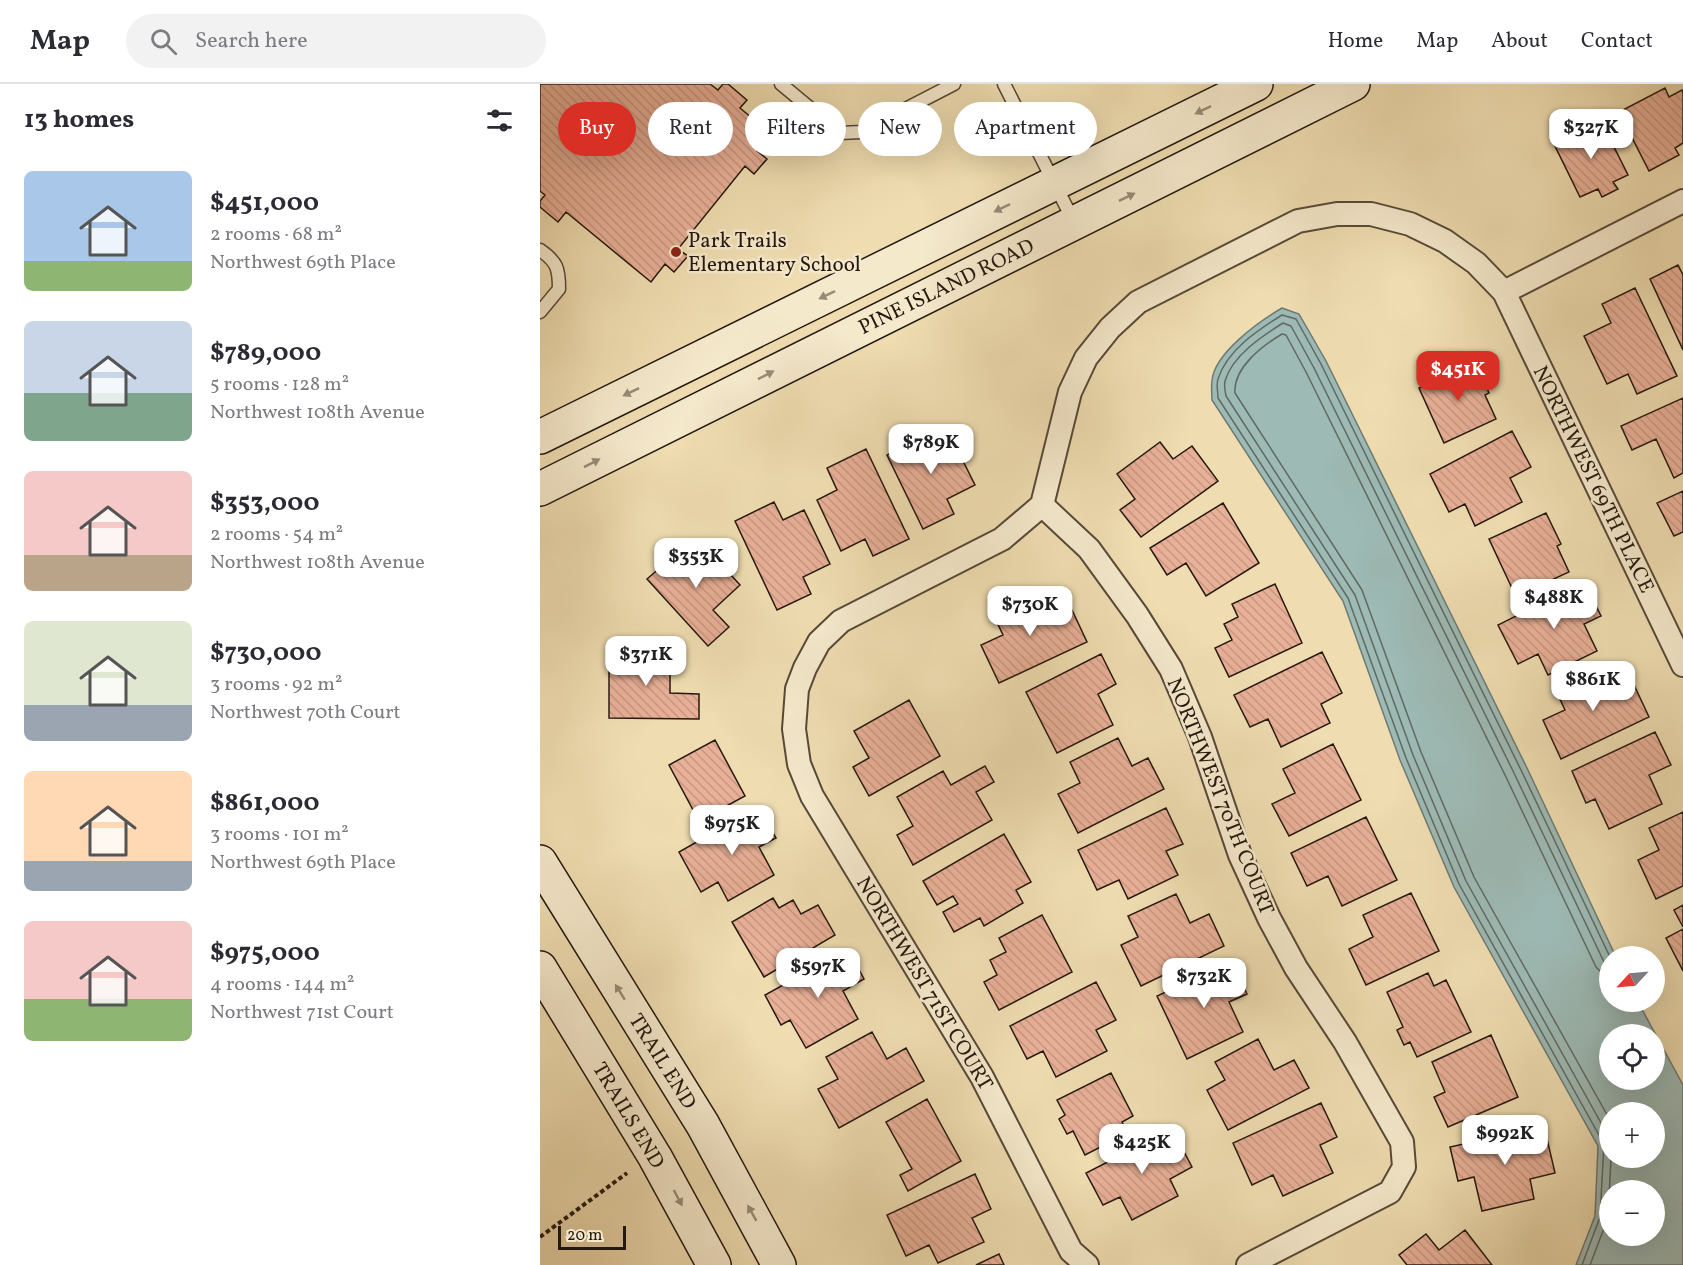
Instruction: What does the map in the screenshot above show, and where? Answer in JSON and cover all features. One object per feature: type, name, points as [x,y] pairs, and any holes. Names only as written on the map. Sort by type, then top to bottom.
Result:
[{"type":"main road","points":[[540,437],[1256,84]]},
{"type":"main road","name":"PINE ISLAND ROAD","points":[[540,489],[1353,84]]},
{"type":"main road","name":"TRAIL END","points":[[540,862],[703,1125],[779,1265]]},
{"type":"main road","name":"TRAILS END","points":[[540,968],[655,1157],[714,1265]]},
{"type":"street","points":[[1504,292],[1683,201]]},
{"type":"street","name":"NORTHWEST 69TH PLACE","points":[[1042,505],[1070,392],[1086,358],[1110,328],[1138,302],[1298,221],[1337,214],[1371,214],[1410,224],[1445,241],[1476,263],[1504,292],[1683,665]]},
{"type":"street","name":"NORTHWEST 71ST COURT","points":[[1042,505],[1002,538],[841,621],[819,642],[805,668],[797,689],[794,729],[799,764],[812,795],[982,1077],[1071,1251],[1088,1265]]},
{"type":"street","name":"NORTHWEST 70TH COURT","points":[[1042,505],[1089,549],[1137,615],[1171,669],[1200,737],[1240,855],[1269,918],[1296,968],[1345,1042],[1402,1142],[1404,1167],[1390,1192],[1248,1265]]},
{"type":"lane","points":[[781,84],[840,133],[861,132],[954,84]]},
{"type":"lane","points":[[1004,84],[1074,223]]},
{"type":"lane","points":[[540,250],[554,260],[559,275],[559,289],[540,312]]},
{"type":"path","points":[[540,1237],[627,1173]]},
{"type":"water","points":[[1282,308],[1299,314],[1326,361],[1527,768],[1611,946],[1599,946],[1599,1012],[1643,1012],[1650,1024],[1599,1024],[1599,1090],[1665,1090],[1665,1052],[1683,1085],[1683,1265],[1576,1265],[1595,1216],[1598,1146],[1454,887],[1400,760],[1343,601],[1212,400],[1212,381],[1215,370],[1229,349],[1251,329]]},
{"type":"building","points":[[540,84],[710,84],[718,90],[723,84],[728,84],[747,100],[740,108],[745,112],[745,156],[763,156],[767,159],[754,174],[745,166],[678,249],[688,256],[674,272],[665,264],[651,282],[566,212],[558,222],[540,207],[540,201],[545,195],[540,191]]},
{"type":"building","points":[[1665,88],[1669,97],[1682,90],[1683,92],[1683,143],[1675,148],[1679,155],[1649,171],[1619,112]]},
{"type":"building","points":[[1600,119],[1628,175],[1613,182],[1618,189],[1602,197],[1598,189],[1580,197],[1553,142]]},
{"type":"building","points":[[1678,265],[1683,275],[1683,350],[1650,279]]},
{"type":"building","points":[[1635,288],[1677,376],[1637,394],[1628,374],[1607,384],[1584,336],[1611,323],[1602,304]]},
{"type":"building","points":[[1475,362],[1489,393],[1485,395],[1496,419],[1444,443],[1419,388]]},
{"type":"building","points":[[1683,398],[1683,473],[1674,478],[1656,439],[1632,450],[1621,426]]},
{"type":"building","points":[[945,425],[975,485],[947,499],[954,514],[923,529],[887,455]]},
{"type":"building","points":[[1512,431],[1531,467],[1510,478],[1522,502],[1475,526],[1465,504],[1449,512],[1430,474]]},
{"type":"building","points":[[1160,442],[1173,459],[1192,446],[1218,481],[1141,537],[1120,510],[1135,499],[1117,474]]},
{"type":"building","points":[[866,449],[909,539],[873,556],[865,539],[841,551],[817,500],[837,490],[827,468]]},
{"type":"building","points":[[1683,491],[1683,532],[1674,536],[1657,503]]},
{"type":"building","points":[[774,502],[783,520],[804,510],[830,564],[803,577],[811,594],[777,610],[735,521]]},
{"type":"building","points":[[1223,503],[1259,563],[1206,596],[1186,563],[1167,575],[1150,548]]},
{"type":"building","points":[[1546,513],[1561,544],[1557,546],[1569,572],[1528,591],[1524,580],[1511,586],[1489,539]]},
{"type":"building","points":[[698,539],[740,585],[713,610],[729,627],[708,646],[647,579],[669,560],[671,563]]},
{"type":"building","points":[[1584,582],[1601,616],[1584,624],[1597,651],[1548,675],[1538,654],[1518,664],[1498,625]]},
{"type":"building","points":[[1275,584],[1302,643],[1229,677],[1215,648],[1232,640],[1224,624],[1238,617],[1232,604]]},
{"type":"building","points":[[1040,592],[1052,620],[1072,610],[1087,642],[999,683],[981,645],[1003,635],[993,614]]},
{"type":"building","points":[[609,649],[670,650],[670,693],[699,694],[699,719],[609,718]]},
{"type":"building","points":[[1322,652],[1342,693],[1321,704],[1330,723],[1281,747],[1268,719],[1250,727],[1234,695]]},
{"type":"building","points":[[1101,654],[1116,684],[1098,694],[1113,725],[1057,753],[1026,692]]},
{"type":"building","points":[[1604,666],[1617,692],[1634,685],[1649,717],[1561,759],[1543,720],[1565,710],[1555,689]]},
{"type":"building","points":[[909,700],[940,756],[869,796],[853,767],[869,758],[854,731]]},
{"type":"building","points":[[1655,732],[1671,765],[1649,775],[1662,804],[1609,829],[1595,799],[1586,803],[1572,771]]},
{"type":"building","points":[[1118,738],[1132,766],[1148,758],[1164,789],[1078,833],[1058,794],[1080,783],[1070,762]]},
{"type":"building","points":[[715,740],[745,796],[699,821],[669,765]]},
{"type":"building","points":[[1333,744],[1361,800],[1289,836],[1272,804],[1295,793],[1283,769]]},
{"type":"building","points":[[985,766],[994,782],[976,792],[992,820],[913,865],[897,835],[913,826],[897,797],[943,771],[951,785]]},
{"type":"building","points":[[758,807],[776,838],[759,847],[774,875],[728,901],[718,882],[701,892],[679,852]]},
{"type":"building","points":[[1166,808],[1183,844],[1166,851],[1178,875],[1128,899],[1119,880],[1097,890],[1078,850]]},
{"type":"building","points":[[1683,812],[1683,886],[1656,899],[1638,860],[1659,850],[1649,828]]},
{"type":"building","points":[[1366,817],[1397,880],[1342,906],[1328,876],[1307,886],[1291,853]]},
{"type":"building","points":[[1004,834],[1031,882],[1016,890],[1023,903],[984,926],[980,918],[954,932],[943,912],[958,904],[953,896],[937,905],[923,881]]},
{"type":"building","points":[[1411,893],[1439,951],[1366,985],[1349,949],[1373,937],[1363,915]]},
{"type":"building","points":[[1176,894],[1190,923],[1209,914],[1224,946],[1141,986],[1121,945],[1138,937],[1128,916]]},
{"type":"building","points":[[773,898],[779,908],[793,900],[801,914],[818,905],[835,935],[764,977],[732,922]]},
{"type":"building","points":[[1683,905],[1683,927],[1674,910]]},
{"type":"building","points":[[1042,915],[1072,972],[999,1010],[984,982],[997,975],[990,960],[1006,952],[999,938]]},
{"type":"building","points":[[1683,929],[1683,971],[1666,938]]},
{"type":"building","points":[[848,949],[864,979],[843,991],[858,1019],[806,1048],[790,1020],[781,1025],[765,995]]},
{"type":"building","points":[[1232,961],[1247,994],[1229,1002],[1243,1032],[1187,1059],[1157,996]]},
{"type":"building","points":[[1428,973],[1434,986],[1446,980],[1471,1032],[1417,1057],[1410,1042],[1404,1045],[1397,1030],[1403,1027],[1387,992]]},
{"type":"building","points":[[1096,982],[1116,1020],[1096,1030],[1107,1051],[1056,1077],[1043,1051],[1027,1059],[1010,1026]]},
{"type":"building","points":[[872,1032],[887,1059],[906,1048],[924,1081],[839,1128],[818,1089],[838,1079],[826,1057]]},
{"type":"building","points":[[1491,1035],[1518,1097],[1448,1127],[1434,1097],[1445,1092],[1432,1062]]},
{"type":"building","points":[[1258,1039],[1274,1070],[1294,1060],[1309,1088],[1228,1130],[1207,1090],[1225,1080],[1215,1062]]},
{"type":"building","points":[[1111,1073],[1133,1116],[1122,1122],[1128,1133],[1085,1155],[1073,1131],[1067,1134],[1059,1119],[1065,1115],[1057,1100]]},
{"type":"building","points":[[927,1099],[961,1161],[908,1191],[900,1175],[912,1169],[886,1122]]},
{"type":"building","points":[[1321,1103],[1337,1137],[1320,1145],[1333,1173],[1283,1196],[1273,1175],[1252,1185],[1233,1143]]},
{"type":"building","points":[[1544,1126],[1555,1173],[1530,1179],[1534,1199],[1482,1211],[1474,1177],[1458,1181],[1450,1147]]},
{"type":"building","points":[[1172,1129],[1192,1167],[1170,1179],[1178,1196],[1132,1220],[1120,1197],[1103,1205],[1086,1173]]},
{"type":"building","points":[[975,1174],[991,1209],[972,1218],[984,1242],[938,1263],[929,1245],[906,1256],[887,1215]]},
{"type":"building","points":[[1465,1230],[1492,1265],[1407,1265],[1399,1255],[1426,1234],[1439,1250]]},
{"type":"building","points":[[999,1254],[1004,1265],[976,1265]]},
{"type":"place","name":"Park Trails Elementary School","points":[[676,252]]}]
